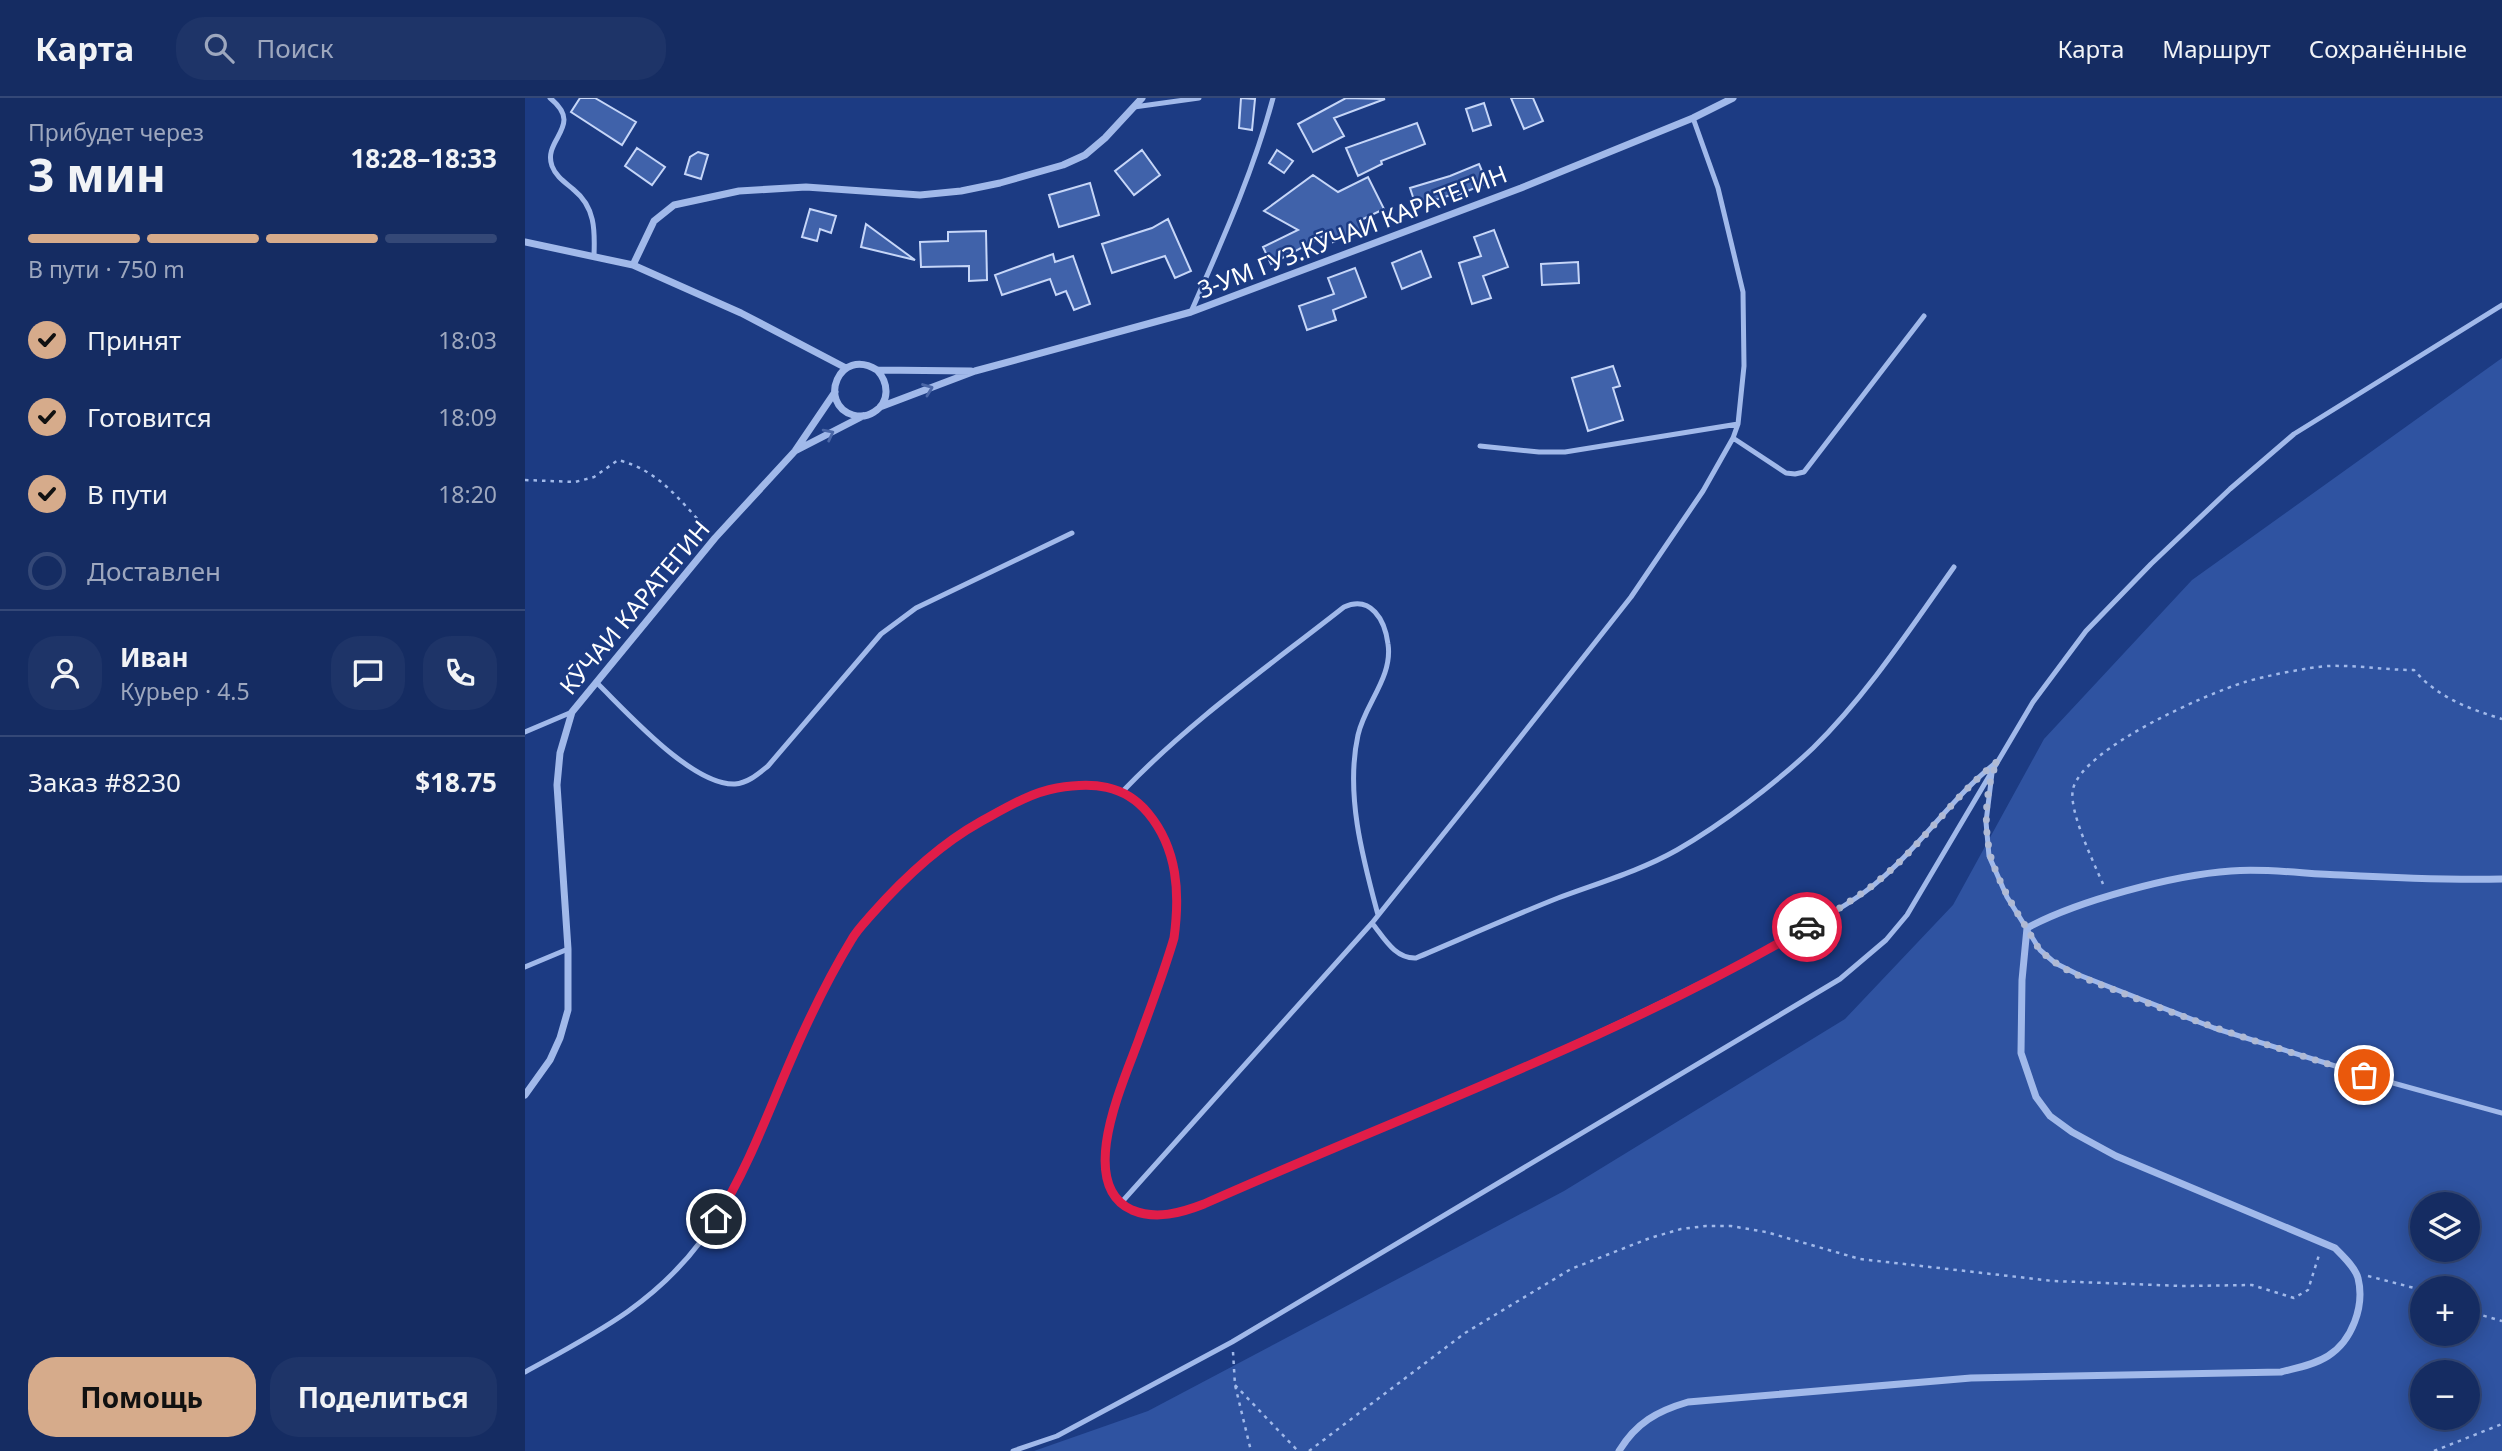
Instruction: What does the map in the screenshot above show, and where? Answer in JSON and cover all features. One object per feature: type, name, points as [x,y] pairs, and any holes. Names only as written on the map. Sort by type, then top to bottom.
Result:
[{"type":"street","points":[[633,265],[654,220],[674,205],[739,191],[792,188],[920,195],[961,191],[1000,183],[1063,165],[1085,155],[1105,138],[1142,98]]},
{"type":"street","name":"3-УМ ГУЗ.КӮЧАИ КАРАТЕГИН","points":[[880,407],[975,371],[1191,312],[1521,188],[1733,98]]},
{"type":"street","points":[[525,242],[633,265],[741,313],[846,368]]},
{"type":"street","points":[[858,364],[877,370],[887,388],[880,407],[863,416],[844,410],[836,399],[835,392],[837,379],[846,368],[858,364]]},
{"type":"street","name":"3-УМ ГУЗ.КӮЧАИ КАРАТЕГИН","points":[[877,370],[975,371]]},
{"type":"street","name":"КӮЧАИ КАРАТЕГИН","points":[[525,1095],[550,1060],[568,1010],[568,949],[557,785],[560,753],[572,712],[715,538],[795,451],[835,392]]},
{"type":"street","name":"КӮЧАИ КАРАТЕГИН","points":[[795,451],[863,416]]},
{"type":"street","points":[[1619,1451],[1628,1436],[1643,1421],[1664,1409],[1688,1402],[1971,1378],[2281,1372],[2328,1356],[2342,1343],[2353,1326],[2360,1306],[2358,1276],[2335,1248],[2116,1156],[2071,1132],[2050,1116],[2036,1097],[2021,1053],[2022,980],[2027,928],[2044,919],[2108,897],[2157,884],[2232,871],[2502,880]]},
{"type":"lane","points":[[550,98],[561,106],[565,117],[551,154],[551,164],[559,178],[588,204],[595,237],[594,255]]},
{"type":"lane","points":[[1134,107],[1199,98]]},
{"type":"lane","points":[[1191,312],[1241,198],[1262,140],[1273,98]]},
{"type":"lane","points":[[1120,1204],[1372,923],[1631,597],[1703,491],[1733,438],[1738,424],[1744,366],[1743,292],[1718,188],[1693,117]]},
{"type":"lane","points":[[1013,1451],[1057,1436],[1232,1342],[1840,979],[1886,940],[1907,915],[2033,702],[2086,631],[2151,564],[2230,489],[2294,434],[2502,305]]},
{"type":"lane","points":[[1733,438],[1786,473],[1804,472],[1924,316]]},
{"type":"lane","points":[[1480,446],[1565,452],[1738,424]]},
{"type":"lane","points":[[596,682],[647,732],[690,767],[711,778],[733,784],[745,782],[768,766],[881,634],[896,621],[916,608],[1072,533]]},
{"type":"lane","points":[[1372,923],[1396,953],[1405,959],[1416,958],[1525,911],[1637,870],[1676,850],[1716,825],[1789,770],[1814,747],[1883,666],[1954,567]]},
{"type":"lane","points":[[1123,791],[1157,755],[1200,719],[1344,607],[1355,602],[1363,603],[1371,608],[1383,624],[1389,656],[1385,673],[1361,724],[1356,754],[1357,817],[1364,861],[1378,915]]},
{"type":"lane","points":[[525,732],[572,712]]},
{"type":"lane","points":[[525,1372],[587,1338],[648,1298],[676,1272],[729,1199],[753,1152],[801,1036],[853,936],[897,886],[958,834],[1019,800],[1047,790],[1074,785],[1096,785],[1123,791],[1149,814],[1165,839],[1175,872],[1177,916],[1174,938],[1120,1092],[1105,1149],[1108,1182],[1120,1204],[1143,1215],[1166,1215],[1204,1204],[1523,1068],[1751,958],[1854,900],[1874,885],[1904,857],[1972,782],[1998,761]]},
{"type":"lane","points":[[1993,770],[1986,822],[1989,856],[2007,897],[2040,950],[2055,963],[2214,1028],[2352,1072],[2502,1113]]},
{"type":"lane","points":[[525,967],[568,949]]},
{"type":"path","points":[[525,480],[575,482],[594,477],[618,460],[639,466],[657,478],[715,538]]},
{"type":"path","points":[[2108,897],[2074,808],[2073,789],[2082,772],[2104,750],[2171,713],[2247,681],[2327,666],[2414,670],[2423,681],[2449,699],[2502,719]]},
{"type":"path","points":[[1308,1451],[1465,1333],[1571,1269],[1639,1242],[1681,1229],[1731,1226],[1766,1232],[1860,1259],[1975,1273],[2053,1281],[2182,1286],[2252,1285],[2294,1298],[2308,1290],[2323,1242]]},
{"type":"path","points":[[2358,1276],[2372,1275],[2410,1286]]},
{"type":"path","points":[[2480,1315],[2502,1321]]},
{"type":"path","points":[[1232,1342],[1235,1385],[1251,1451]]},
{"type":"path","points":[[1235,1385],[1298,1451]]},
{"type":"path","points":[[2434,1451],[2502,1424]]},
{"type":"shaded area","points":[[2502,358],[2502,1451],[1034,1451],[1148,1411],[1564,1191],[1845,1019],[1953,905],[2044,739],[2192,580]]},
{"type":"building","points":[[580,98],[595,98],[636,122],[622,145],[571,112]]},
{"type":"building","points":[[1241,98],[1255,99],[1252,130],[1239,128]]},
{"type":"building","points":[[1346,98],[1385,99],[1334,118],[1344,136],[1313,152],[1298,124]]},
{"type":"building","points":[[1511,98],[1533,98],[1543,121],[1524,129]]},
{"type":"building","points":[[1484,103],[1491,125],[1473,131],[1466,109]]},
{"type":"building","points":[[1417,123],[1425,144],[1381,161],[1382,164],[1358,176],[1346,148]]},
{"type":"building","points":[[637,148],[665,167],[652,185],[625,166]]},
{"type":"building","points":[[1142,150],[1160,175],[1134,195],[1115,171]]},
{"type":"building","points":[[1277,150],[1293,161],[1284,173],[1269,163]]},
{"type":"building","points":[[698,152],[708,155],[701,179],[685,174],[690,157]]},
{"type":"building","points":[[1479,164],[1487,183],[1458,195],[1457,193],[1416,206],[1410,188]]},
{"type":"building","points":[[1313,175],[1338,192],[1368,177],[1384,209],[1361,220],[1365,229],[1333,242],[1331,232],[1271,264],[1263,247],[1298,230],[1264,211]]},
{"type":"building","points":[[1090,183],[1099,215],[1059,227],[1049,195]]},
{"type":"building","points":[[810,209],[836,216],[831,233],[820,229],[817,241],[802,237]]},
{"type":"building","points":[[1168,219],[1191,271],[1175,278],[1165,256],[1112,273],[1102,244],[1152,228]]},
{"type":"building","points":[[866,224],[915,260],[861,247]]},
{"type":"building","points":[[1494,230],[1508,267],[1483,276],[1491,298],[1472,304],[1459,263],[1481,256],[1474,237]]},
{"type":"building","points":[[986,231],[987,280],[969,281],[969,266],[921,267],[920,242],[948,241],[948,232]]},
{"type":"building","points":[[1421,251],[1431,277],[1402,289],[1392,263]]},
{"type":"building","points":[[1053,254],[1055,262],[1073,256],[1090,304],[1074,310],[1066,291],[1056,295],[1050,279],[1002,295],[995,275]]},
{"type":"building","points":[[1578,262],[1579,283],[1542,285],[1541,264]]},
{"type":"building","points":[[1355,268],[1366,297],[1333,310],[1336,320],[1307,330],[1299,306],[1334,294],[1328,278]]},
{"type":"building","points":[[1613,366],[1620,386],[1613,388],[1623,420],[1588,431],[1572,378]]},
{"type":"way so far","points":[[1807,927],[1854,900],[1895,867],[1972,782],[1998,761],[1993,770],[1986,822],[1989,856],[2007,897],[2040,950],[2055,963],[2214,1028],[2364,1075]]},
{"type":"route","points":[[716,1219],[753,1152],[801,1036],[853,936],[897,886],[958,834],[1019,800],[1047,790],[1088,784],[1123,791],[1139,802],[1149,814],[1173,858],[1177,916],[1174,938],[1120,1092],[1105,1149],[1105,1170],[1112,1192],[1120,1204],[1143,1215],[1166,1215],[1204,1204],[1523,1068],[1641,1013],[1807,927]]}]
